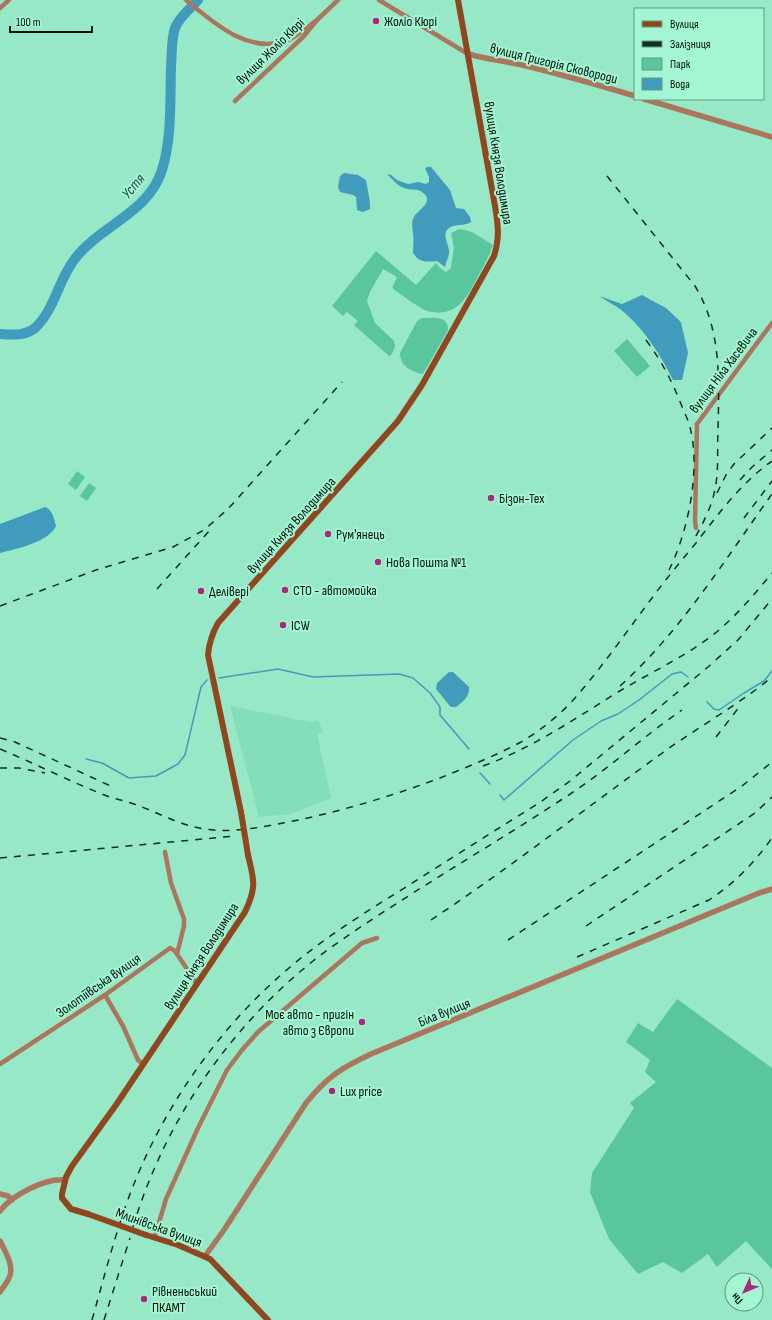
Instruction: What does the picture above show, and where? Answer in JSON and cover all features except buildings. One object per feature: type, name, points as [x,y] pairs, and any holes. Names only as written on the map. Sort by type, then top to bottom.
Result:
[{"type":"main road","name":"вулиця Князя Володимира","points":[[88,1214],[71,1209],[62,1198],[65,1180],[72,1166],[108,1117],[245,912],[251,900],[254,887],[241,812],[208,655],[211,635],[218,623],[398,421],[422,385],[494,256],[498,244],[499,228],[458,0]]},
{"type":"main road","name":"Млинівська вулиця","points":[[88,1214],[146,1235],[155,1236],[205,1256],[216,1264],[268,1320]]},
{"type":"street","points":[[0,8],[9,0]]},
{"type":"street","points":[[186,0],[208,18],[234,35],[251,41],[265,43],[285,41],[292,38],[317,20]]},
{"type":"street","name":"вулиця Жоліо Кюрі","points":[[235,101],[298,42],[317,20],[338,0]]},
{"type":"street","points":[[379,0],[468,54]]},
{"type":"street","name":"вулиця Григорія Сковороди","points":[[468,54],[566,76],[634,96]]},
{"type":"street","points":[[647,100],[772,137]]},
{"type":"street","name":"вулиця Ніла Хасевича","points":[[696,528],[697,424],[715,402],[772,323]]},
{"type":"street","points":[[165,852],[171,884],[184,919],[184,926],[177,954],[197,984]]},
{"type":"street","name":"Біла вулиця","points":[[205,1256],[224,1230],[306,1103],[316,1090],[341,1069],[371,1054],[758,893],[772,889]]},
{"type":"street","points":[[155,1236],[166,1199],[198,1128],[227,1070],[258,1032],[362,943],[377,938]]},
{"type":"street","name":"Золотіївська вулиця","points":[[0,1064],[105,995],[168,949],[173,949],[177,954]]},
{"type":"street","points":[[105,995],[123,1026],[138,1060],[144,1064]]},
{"type":"street","points":[[0,1211],[12,1200],[43,1183],[57,1179],[65,1180]]},
{"type":"street","points":[[0,1194],[8,1196],[12,1200]]},
{"type":"street","points":[[0,1241],[11,1272],[10,1278],[0,1292]]},
{"type":"shaded area","points":[[230,706],[311,722],[318,720],[323,732],[317,734],[331,798],[291,814],[259,817]]},
{"type":"green space","points":[[460,229],[472,232],[493,245],[470,292],[460,304],[453,309],[446,312],[427,311],[393,289],[397,277],[383,269],[370,292],[367,301],[375,323],[394,341],[395,345],[393,353],[390,356],[354,325],[358,321],[347,312],[343,316],[332,306],[376,251],[416,285],[436,263],[446,272],[451,268],[454,248],[451,233]]},
{"type":"green space","points":[[422,318],[439,318],[448,325],[448,330],[423,374],[414,372],[407,368],[400,358],[400,353],[417,321]]},
{"type":"green space","points":[[627,339],[650,366],[637,377],[614,351]]},
{"type":"green space","points":[[77,471],[85,477],[76,490],[68,484]]},
{"type":"green space","points":[[89,483],[96,488],[87,501],[80,496]]},
{"type":"green space","points":[[677,999],[772,1068],[772,1269],[746,1241],[717,1267],[708,1254],[682,1273],[663,1262],[638,1274],[609,1239],[590,1192],[592,1173],[634,1108],[630,1103],[656,1082],[645,1072],[650,1060],[626,1042],[638,1023],[653,1032]]},
{"type":"water","points":[[431,167],[450,190],[456,208],[464,209],[470,217],[471,222],[454,226],[447,230],[445,236],[449,249],[449,256],[445,267],[437,261],[427,262],[418,259],[413,253],[412,221],[426,203],[426,196],[420,191],[402,187],[387,174],[408,184],[418,182],[426,184],[429,182],[429,177],[425,168]]},
{"type":"water","points":[[344,173],[358,175],[366,180],[370,209],[363,212],[357,210],[356,197],[340,192],[338,187],[340,176]]},
{"type":"water","points":[[642,295],[666,308],[681,322],[688,353],[682,380],[673,380],[657,351],[636,324],[620,309],[599,296],[622,304]]},
{"type":"water","points":[[45,507],[50,510],[54,518],[56,526],[52,532],[39,541],[0,553],[0,524]]},
{"type":"water","points":[[449,672],[453,672],[469,687],[467,696],[456,707],[451,707],[436,689],[437,683]]},
{"type":"waterway","name":"Устя","points":[[0,334],[23,334],[35,328],[52,304],[69,268],[84,248],[135,208],[156,185],[165,158],[169,132],[172,48],[175,28],[179,20],[198,0]]},
{"type":"waterway","points":[[219,678],[278,669],[313,677],[399,674],[413,678],[430,693],[440,707],[440,715],[469,749]]},
{"type":"waterway","points":[[707,702],[714,709],[719,710],[764,681],[772,671]]},
{"type":"waterway","points":[[500,795],[504,800],[573,740],[601,721],[618,714],[639,700],[672,674],[681,672],[688,677]]},
{"type":"waterway","points":[[86,759],[102,763],[129,778],[156,776],[178,764],[185,755],[201,687],[207,680]]},
{"type":"waterway","points":[[480,773],[490,784]]},
{"type":"railway","points":[[607,176],[695,286],[704,303],[710,320],[717,356],[718,375],[717,475],[712,501],[696,536]]},
{"type":"railway","points":[[646,340],[666,371],[674,387],[689,424],[693,444],[694,462],[691,500],[682,538],[669,570]]},
{"type":"railway","points":[[0,606],[96,570],[173,547],[204,530],[228,509],[342,382]]},
{"type":"railway","points":[[717,493],[726,475],[734,464],[772,428]]},
{"type":"railway","points":[[740,480],[752,467],[772,450]]},
{"type":"railway","points":[[0,749],[107,796],[134,804],[186,825],[214,830],[254,828],[323,814],[382,798],[440,778],[491,757],[521,742],[557,716],[575,698],[595,674],[663,584],[722,510],[750,479],[772,461]]},
{"type":"railway","points":[[744,518],[772,481]]},
{"type":"railway","points":[[620,686],[642,665],[682,619],[719,570],[772,494]]},
{"type":"railway","points":[[157,589],[210,530]]},
{"type":"railway","points":[[483,766],[535,742],[698,646],[718,631],[734,616],[772,573]]},
{"type":"railway","points":[[92,1320],[124,1210],[151,1145],[183,1089],[221,1037],[243,1012],[265,989],[331,935],[539,803],[570,781],[708,667],[738,640],[772,599]]},
{"type":"railway","points":[[431,920],[461,900],[665,751],[746,697],[772,677]]},
{"type":"railway","points":[[716,737],[740,706]]},
{"type":"railway","points":[[133,1227],[146,1188],[162,1151],[181,1115],[203,1080],[227,1048],[253,1017],[282,988],[313,961],[362,926],[577,790],[682,710]]},
{"type":"railway","points":[[0,738],[15,742],[115,788]]},
{"type":"railway","points":[[508,940],[742,786],[772,762]]},
{"type":"railway","points":[[0,768],[19,768],[45,773]]},
{"type":"railway","points":[[586,926],[755,813],[772,797]]},
{"type":"railway","points":[[0,858],[235,836]]},
{"type":"railway","points":[[577,957],[709,900],[744,872],[772,838]]},
{"type":"railway","points":[[104,1320],[130,1238]]},
{"type":"place","name":"Жоліо Кюрі","points":[[376,21]]},
{"type":"place","name":"Бізон-Тех","points":[[491,498]]},
{"type":"place","name":"Рум'янець","points":[[328,534]]},
{"type":"place","name":"Нова Пошта №1","points":[[378,562]]},
{"type":"place","name":"СТО - автомойка","points":[[285,590]]},
{"type":"place","name":"Делівері","points":[[201,591]]},
{"type":"place","name":"ICW","points":[[283,625]]},
{"type":"place","name":"Моє авто - пригін авто з Європи","points":[[362,1022]]},
{"type":"place","name":"Lux price","points":[[332,1091]]},
{"type":"place","name":"Рівненьський ПКАМТ","points":[[144,1299]]}]
